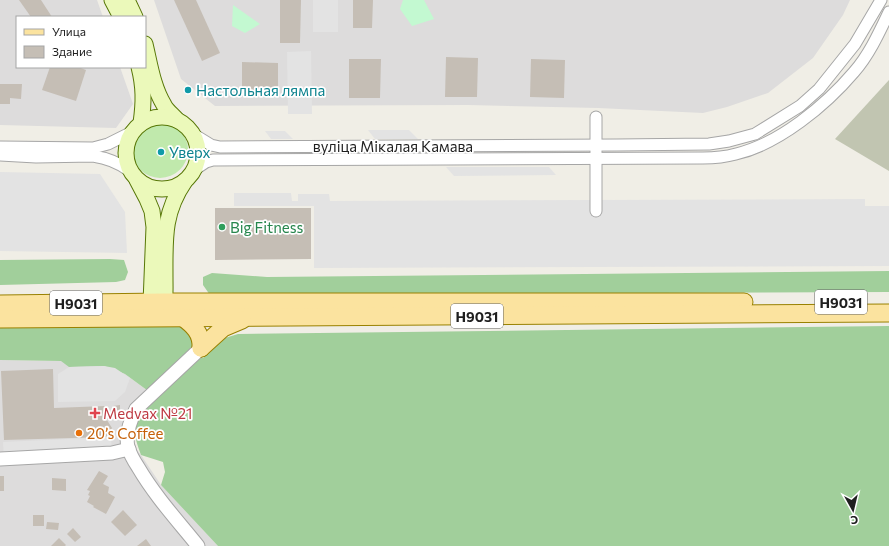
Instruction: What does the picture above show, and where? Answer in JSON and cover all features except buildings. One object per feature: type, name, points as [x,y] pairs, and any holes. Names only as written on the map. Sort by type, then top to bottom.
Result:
[{"type":"main road","points":[[112,0],[120,16]]},
{"type":"main road","points":[[127,0],[135,16]]},
{"type":"main road","points":[[146,48],[154,83],[159,96],[165,107],[177,120]]},
{"type":"main road","points":[[139,68],[144,95],[136,127],[127,141],[125,150],[126,159],[133,175],[148,199],[152,211],[159,307]]},
{"type":"main road","points":[[136,127],[150,118],[159,116],[169,117],[186,126],[193,134],[197,142],[197,161],[190,175],[176,194],[168,218],[165,232],[159,307]]},
{"type":"main road","points":[[133,175],[149,187],[163,189],[172,188],[190,175]]},
{"type":"main road","name":"Н9031","points":[[0,304],[159,307],[889,301]]},
{"type":"main road","name":"Н9031","points":[[0,319],[159,307],[182,317],[249,318],[889,313]]},
{"type":"main road","points":[[182,317],[198,332],[201,348]]},
{"type":"main road","points":[[201,348],[223,328],[249,318]]},
{"type":"street","name":"вуліца Мікалая Камава","points":[[193,134],[211,145],[220,147],[709,144],[729,141],[755,134],[800,106],[819,89],[855,44],[881,0]]},
{"type":"street","name":"вуліца Мікалая Камава","points":[[190,175],[206,162],[213,160],[596,159],[720,157],[738,154],[764,144],[796,125],[825,102],[855,72],[874,42],[889,12]]},
{"type":"street","points":[[596,117],[596,211]]},
{"type":"street","points":[[0,147],[93,148],[108,144],[136,127]]},
{"type":"street","points":[[0,155],[36,157],[97,156],[120,163],[133,175]]},
{"type":"street","points":[[198,546],[153,490],[143,475],[129,449],[127,439],[128,429],[136,409],[201,348]]},
{"type":"street","points":[[0,459],[112,453],[129,449]]},
{"type":"shaded area","points":[[0,0],[97,0],[103,16],[16,16],[16,68],[120,68],[133,104],[116,128],[0,125]]},
{"type":"shaded area","points":[[154,0],[850,0],[843,15],[813,58],[768,93],[727,107],[703,113],[598,108],[468,105],[215,106],[181,79]]},
{"type":"shaded area","points":[[313,0],[338,0],[338,32],[313,32]]},
{"type":"shaded area","points":[[311,51],[312,114],[288,114],[287,52]]},
{"type":"shaded area","points":[[889,80],[889,171],[835,139]]},
{"type":"shaded area","points":[[368,130],[409,130],[418,139],[375,139]]},
{"type":"shaded area","points":[[265,131],[285,131],[293,139],[271,139]]},
{"type":"shaded area","points":[[446,167],[549,167],[556,175],[454,176]]},
{"type":"shaded area","points":[[0,172],[100,174],[125,212],[127,253],[0,251]]},
{"type":"shaded area","points":[[234,193],[291,193],[292,201],[298,201],[298,194],[329,194],[330,201],[865,199],[865,206],[889,206],[889,266],[314,268],[314,206],[234,206]]},
{"type":"shaded area","points":[[0,360],[61,361],[104,366],[125,374],[148,391],[123,432],[141,455],[161,485],[218,546],[0,546]]},
{"type":"shaded area","points":[[104,366],[115,368],[130,378],[125,392],[115,401],[58,402],[58,374],[69,367]]},
{"type":"shaded area","points":[[111,437],[112,453],[4,459],[3,442]]},
{"type":"green space","points":[[403,0],[424,0],[434,19],[412,26],[400,9]]},
{"type":"green space","points":[[233,5],[260,24],[245,33],[232,26]]},
{"type":"green space","points":[[160,122],[175,127],[183,135],[188,150],[183,165],[175,173],[160,178],[145,173],[137,165],[132,150],[137,135],[145,127]]},
{"type":"green space","points":[[0,260],[124,260],[128,272],[125,280],[116,282],[0,285]]},
{"type":"green space","points":[[889,271],[889,292],[210,295],[203,285],[203,277],[212,273],[267,277]]},
{"type":"green space","points":[[180,321],[192,333],[193,349],[203,358],[225,338],[238,334],[889,326],[889,546],[218,546],[161,485],[165,472],[163,462],[141,455],[135,436],[136,422],[142,411],[155,396],[125,374],[104,366],[69,367],[61,361],[0,360],[0,326]]},
{"type":"place","name":"Настольная лямпа","points":[[188,90]]},
{"type":"place","name":"Уверх","points":[[161,152]]},
{"type":"place","name":"Big Fitness","points":[[222,227]]},
{"type":"place","name":"Medvax №21","points":[[95,413]]},
{"type":"place","name":"20’s Coffee","points":[[79,433]]}]
